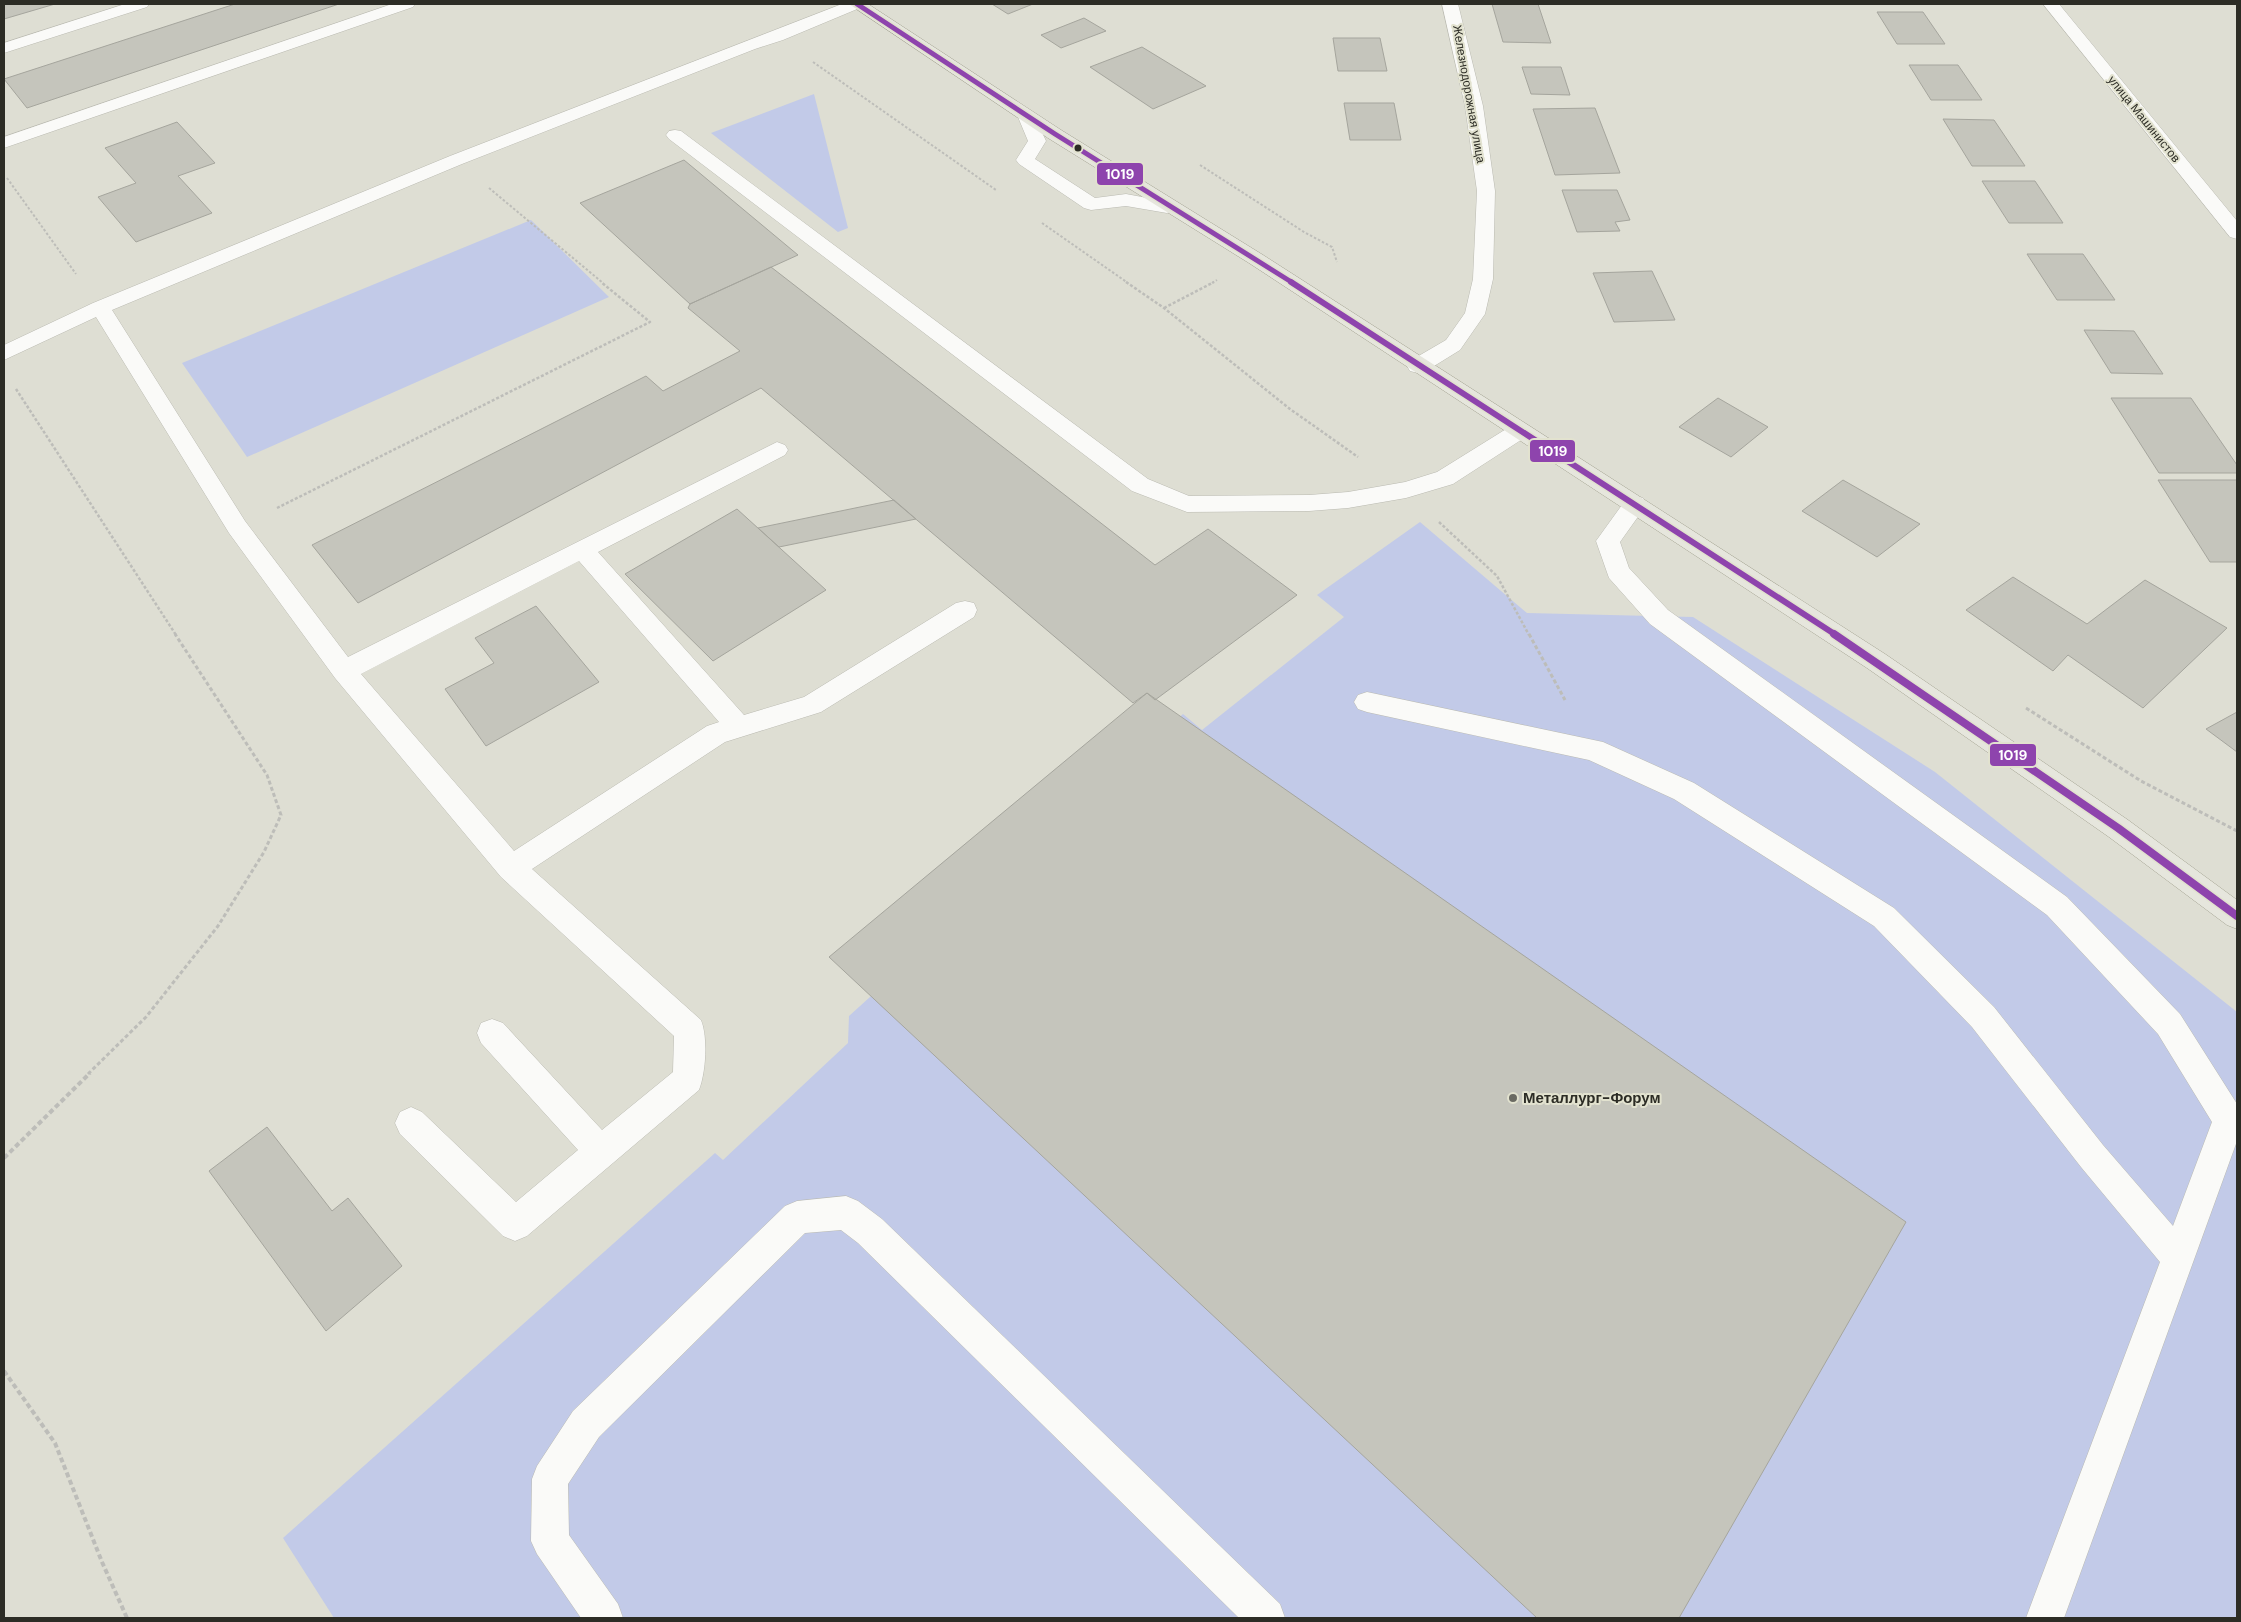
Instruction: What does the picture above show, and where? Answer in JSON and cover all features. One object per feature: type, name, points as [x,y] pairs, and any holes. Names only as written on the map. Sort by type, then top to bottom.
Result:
[{"type":"main road","points":[[856,4],[1027,117],[1168,207],[1256,260],[1841,638],[2098,812],[2237,916]]},
{"type":"street","points":[[4,48],[141,4]]},
{"type":"street","points":[[4,143],[407,4]]},
{"type":"street","points":[[4,353],[100,307],[456,160],[856,4]]},
{"type":"street","name":"Железнодорожная улица","points":[[1418,366],[1453,345],[1475,314],[1483,279],[1486,192],[1474,106],[1450,4]]},
{"type":"street","name":"улица Машинистов","points":[[2051,4],[2237,233]]},
{"type":"street","points":[[1027,117],[1037,141],[1025,160],[1067,189],[1091,204],[1126,200],[1168,207]]},
{"type":"street","points":[[675,135],[1140,485],[1187,504],[1309,503],[1348,500],[1406,490],[1445,478],[1519,431]]},
{"type":"street","points":[[100,307],[237,528],[344,671],[511,868],[690,1030],[688,1079],[515,1224],[412,1123]]},
{"type":"street","points":[[344,671],[777,450]]},
{"type":"street","points":[[1635,504],[1608,541],[1618,572],[1659,616],[2057,906],[2169,1024],[2229,1120],[2045,1618]]},
{"type":"street","points":[[583,550],[740,727]]},
{"type":"street","points":[[511,868],[716,734],[812,705],[965,610]]},
{"type":"street","points":[[1367,702],[1594,750],[1684,791],[1884,917],[1983,1017],[2092,1156],[2178,1258]]},
{"type":"street","points":[[492,1033],[601,1152]]},
{"type":"street","points":[[604,1618],[550,1541],[550,1480],[586,1424],[797,1218],[846,1213],[870,1231],[1266,1618]]},
{"type":"path","points":[[777,36],[1003,195]]},
{"type":"path","points":[[237,528],[650,322],[456,160]]},
{"type":"path","points":[[4,173],[100,307]]},
{"type":"path","points":[[1035,217],[1164,308]]},
{"type":"path","points":[[4,1158],[146,1017],[218,926],[264,852],[282,815],[267,776],[14,387]]},
{"type":"path","points":[[4,1371],[55,1444],[102,1562],[127,1618]]},
{"type":"shaded area","points":[[814,94],[848,228],[838,232],[711,133]]},
{"type":"shaded area","points":[[531,220],[609,297],[247,457],[182,363]]},
{"type":"shaded area","name":"Металлург-Форум","points":[[1420,522],[1527,613],[1693,617],[1935,772],[2237,1012],[2237,1618],[334,1618],[283,1538],[715,1153],[723,1160],[848,1043],[849,1016],[1183,714],[1202,730],[1344,617],[1317,595]]},
{"type":"building","points":[[4,4],[55,4],[4,19]]},
{"type":"building","points":[[235,4],[339,4],[27,108],[4,79]]},
{"type":"building","points":[[992,4],[1033,4],[1008,14]]},
{"type":"building","points":[[1492,4],[1538,4],[1551,43],[1503,42]]},
{"type":"building","points":[[1877,12],[1923,12],[1945,44],[1897,44]]},
{"type":"building","points":[[1084,18],[1106,31],[1061,48],[1041,35]]},
{"type":"building","points":[[1333,38],[1380,38],[1387,71],[1338,71]]},
{"type":"building","points":[[1142,47],[1206,86],[1153,109],[1090,67]]},
{"type":"building","points":[[1909,65],[1958,65],[1982,100],[1931,100]]},
{"type":"building","points":[[1522,67],[1561,67],[1570,95],[1531,94]]},
{"type":"building","points":[[1344,103],[1394,103],[1401,140],[1350,140]]},
{"type":"building","points":[[1595,108],[1620,173],[1555,175],[1533,109]]},
{"type":"building","points":[[1943,119],[1994,120],[2025,166],[1972,166]]},
{"type":"building","points":[[177,122],[215,163],[178,176],[212,213],[136,242],[98,197],[136,183],[105,148]]},
{"type":"building","points":[[684,160],[798,255],[690,304],[580,203]]},
{"type":"building","points":[[1982,181],[2035,181],[2063,223],[2009,223]]},
{"type":"building","points":[[1562,190],[1617,190],[1630,220],[1615,222],[1620,231],[1577,232]]},
{"type":"building","points":[[2027,254],[2083,254],[2115,300],[2057,300]]},
{"type":"building","points":[[771,267],[1155,565],[1208,529],[1297,595],[1155,700],[1147,693],[1133,703],[761,388],[358,603],[312,545],[646,376],[663,391],[740,351],[688,308],[690,304]]},
{"type":"building","points":[[1652,271],[1675,320],[1614,322],[1593,273]]},
{"type":"building","points":[[2084,330],[2134,331],[2163,374],[2111,373]]},
{"type":"building","points":[[1718,398],[1768,427],[1731,457],[1679,427]]},
{"type":"building","points":[[2111,398],[2191,398],[2237,465],[2237,473],[2159,473]]},
{"type":"building","points":[[1843,480],[1920,524],[1877,557],[1802,511]]},
{"type":"building","points":[[2158,480],[2237,480],[2237,562],[2210,562]]},
{"type":"building","points":[[894,500],[916,519],[779,547],[758,528]]},
{"type":"building","points":[[737,509],[826,590],[713,661],[625,574]]},
{"type":"building","points":[[2013,577],[2087,624],[2145,580],[2227,628],[2143,708],[2068,655],[2053,671],[1966,610]]},
{"type":"building","points":[[536,606],[599,682],[486,746],[445,689],[494,663],[475,638]]},
{"type":"building","points":[[1147,693],[1906,1222],[1679,1618],[1537,1618],[829,957]]},
{"type":"building","points":[[2237,712],[2237,752],[2206,729]]},
{"type":"building","points":[[267,1127],[332,1211],[348,1198],[402,1266],[326,1331],[209,1171]]},
{"type":"transit line","name":"1019","points":[[857,4],[1055,134],[1256,259],[1876,661],[2118,828],[2237,916]]},
{"type":"place","name":"Металлург-Форум","points":[[1513,1098]]}]
